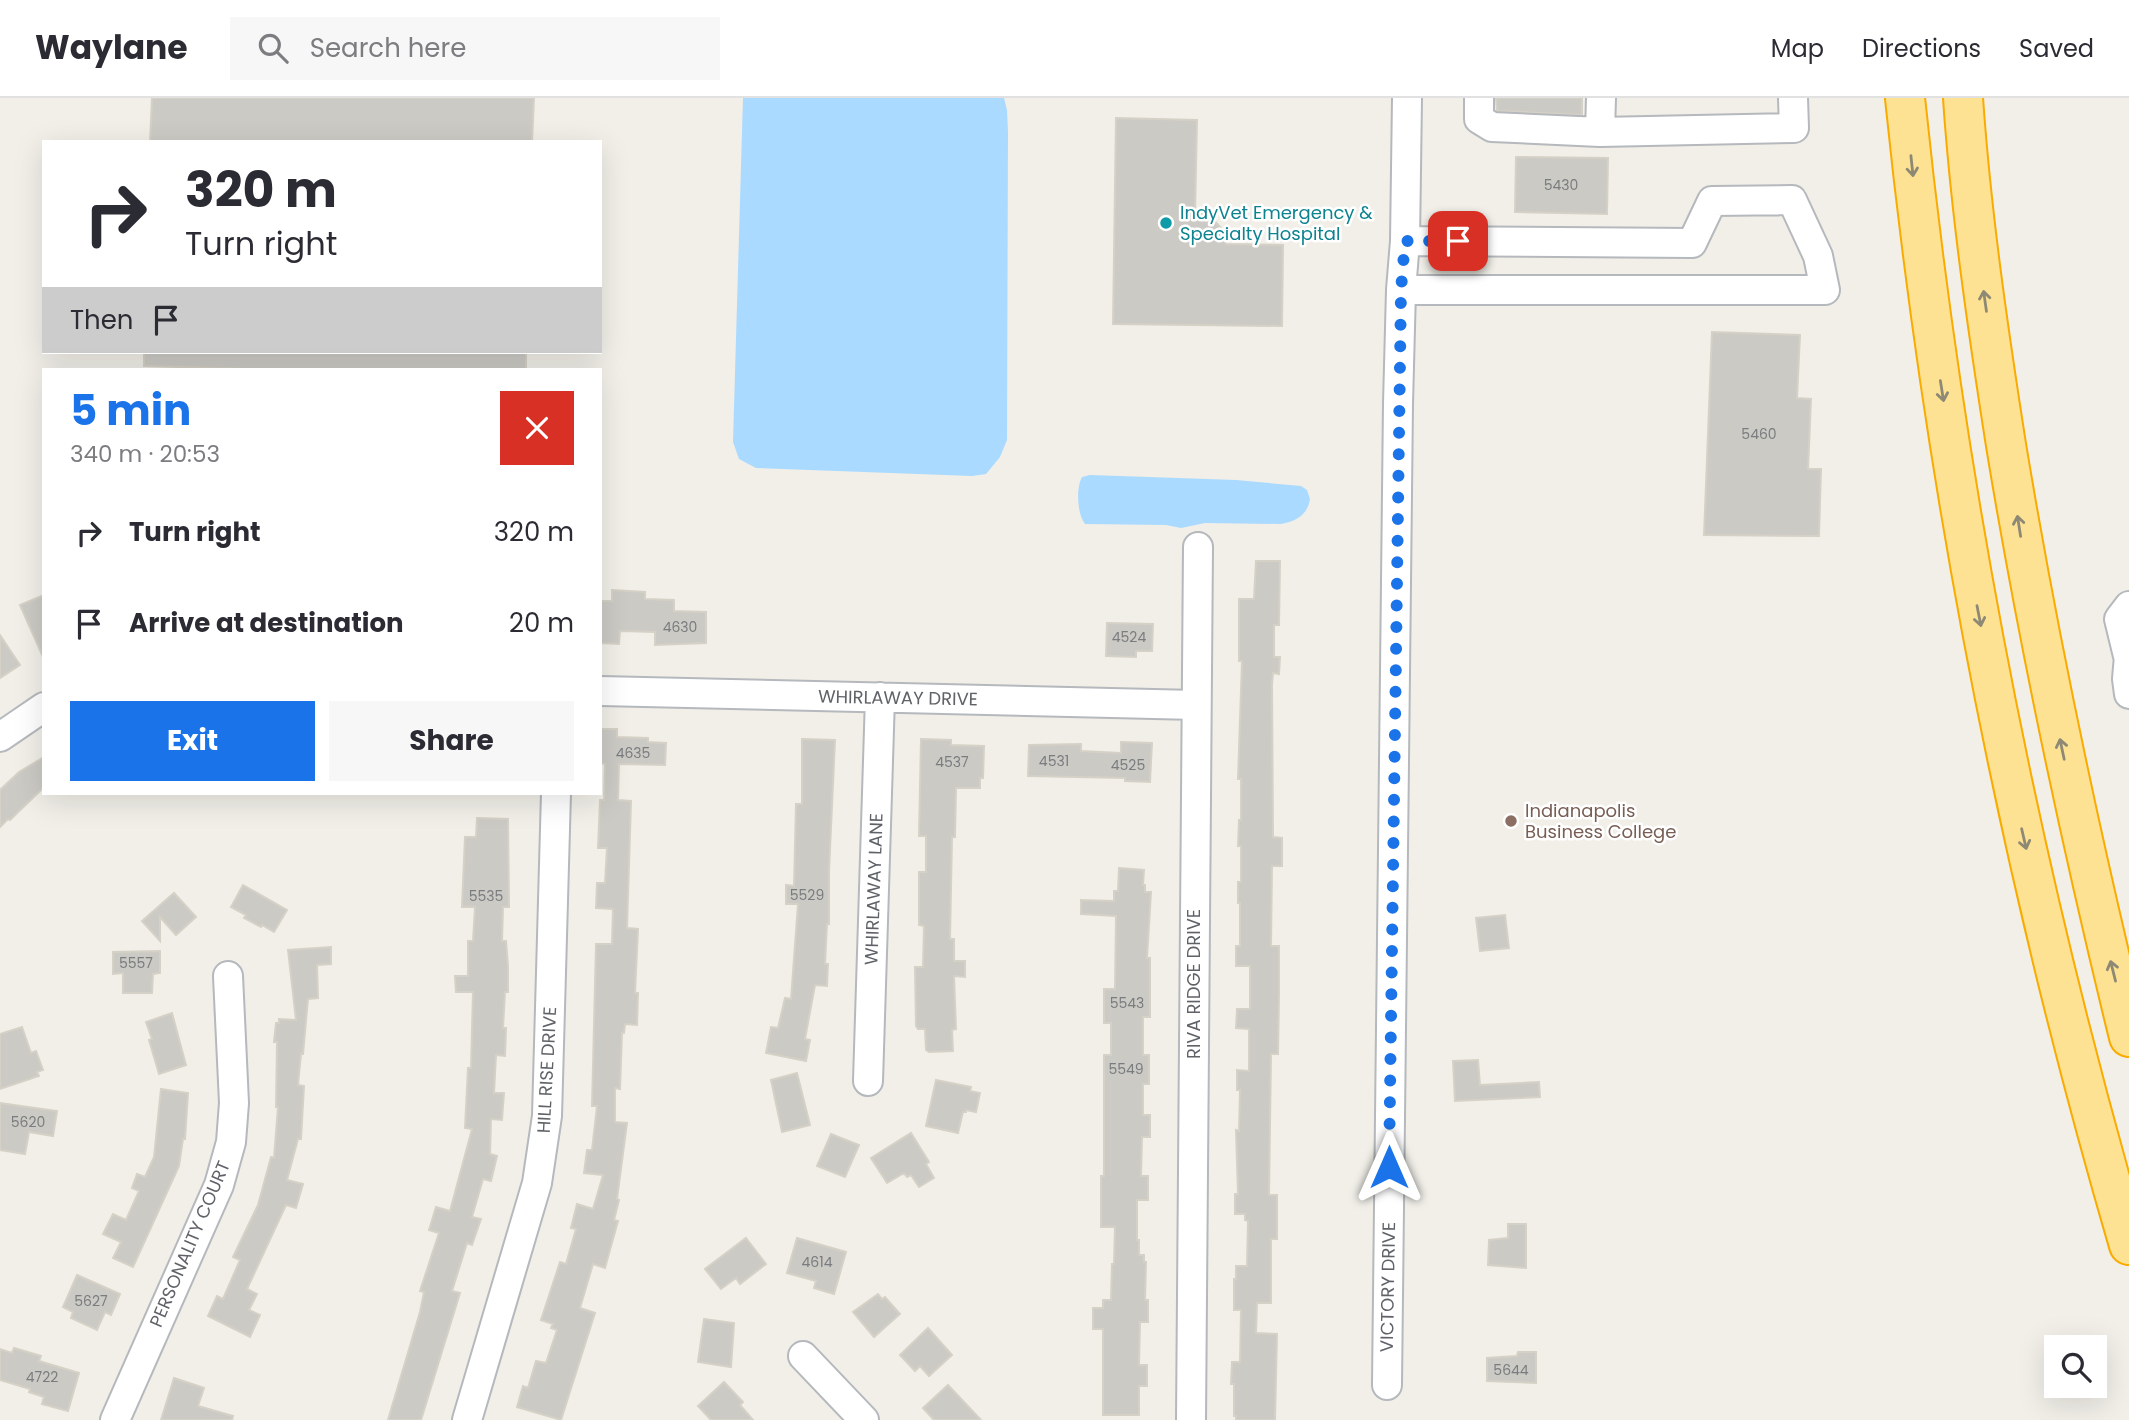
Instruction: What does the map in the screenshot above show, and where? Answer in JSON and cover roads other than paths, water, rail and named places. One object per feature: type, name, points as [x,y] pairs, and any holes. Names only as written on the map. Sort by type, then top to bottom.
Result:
[{"type":"highway","points":[[1905,98],[1921,250],[1966,547],[1996,705],[2049,948],[2129,1245]]},
{"type":"highway","points":[[1964,98],[1967,150],[1984,294],[2021,537],[2074,809],[2129,1037]]},
{"type":"street","name":"VICTORY DRIVE","points":[[1387,1385],[1401,290],[1405,241],[1407,98]]},
{"type":"street","points":[[1479,98],[1479,119],[1492,127],[1600,132],[1794,128],[1793,98]]},
{"type":"street","points":[[1600,132],[1601,98]]},
{"type":"street","points":[[1401,290],[1825,290],[1818,256],[1792,200],[1712,201],[1692,243],[1405,241]]},
{"type":"street","name":"RIVA RIDGE DRIVE","points":[[1191,1420],[1198,547]]},
{"type":"street","points":[[2129,607],[2119,619],[2128,656],[2129,694]]},
{"type":"street","name":"WHIRLAWAY DRIVE","points":[[602,691],[1196,705]]},
{"type":"street","name":"WHIRLAWAY LANE","points":[[868,1081],[880,697]]},
{"type":"street","points":[[0,737],[42,708]]},
{"type":"street","name":"HILL RISE DRIVE","points":[[467,1420],[537,1183],[547,1116],[556,795]]},
{"type":"street","name":"PERSONALITY COURT","points":[[115,1420],[219,1185],[231,1142],[234,1103],[228,976]]},
{"type":"street","points":[[803,1356],[864,1420]]},
{"type":"water","points":[[743,98],[1004,98],[1008,132],[1007,440],[1000,457],[986,474],[972,476],[756,468],[739,459],[733,442]]},
{"type":"water","points":[[1090,475],[1236,480],[1301,486],[1307,490],[1310,499],[1300,517],[1281,524],[1205,523],[1181,528],[1166,525],[1085,524],[1079,508],[1079,488],[1082,477]]},
{"type":"place","name":"IndyVet Emergency & Specialty Hospital","points":[[1166,223]]},
{"type":"place","name":"Indianapolis Business College","points":[[1511,821]]}]
